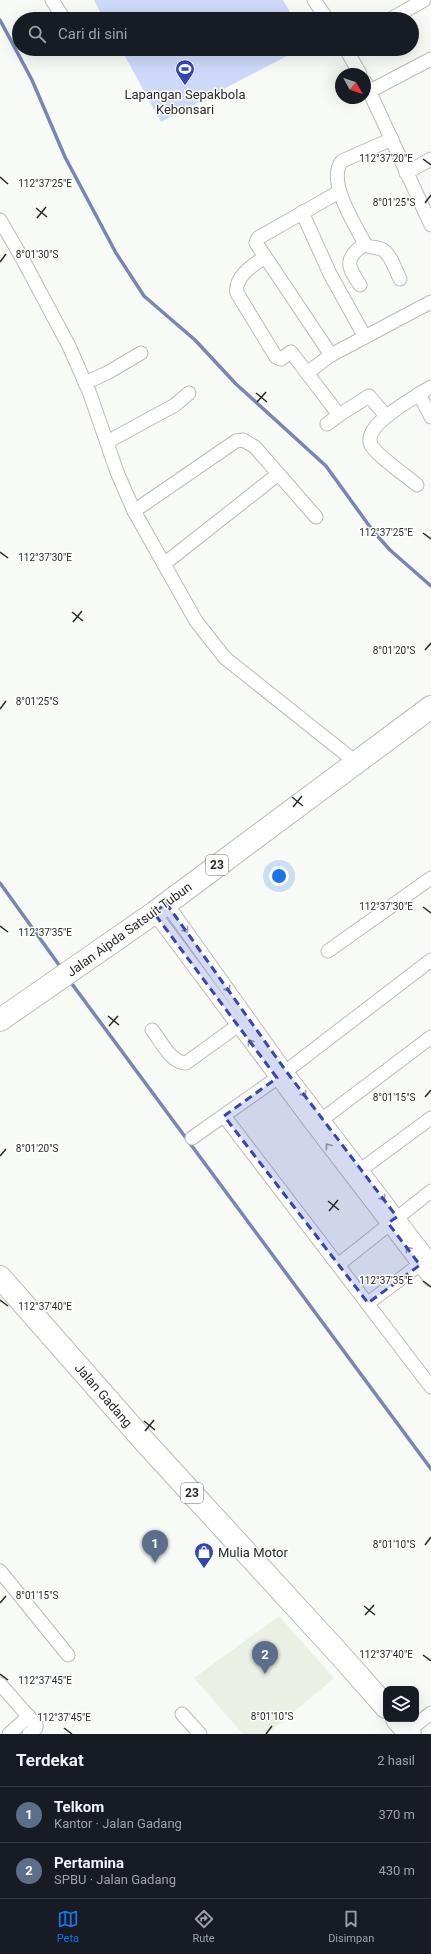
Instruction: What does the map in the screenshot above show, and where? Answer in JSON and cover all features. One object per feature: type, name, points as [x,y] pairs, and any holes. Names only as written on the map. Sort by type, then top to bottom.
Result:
[{"type":"highway","name":"Jalan Aipda Satsuit Tubun","points":[[0,1020],[160,908],[431,707]]},
{"type":"highway","name":"Jalan Gadang","points":[[0,1277],[145,1442],[383,1704]]},
{"type":"street","points":[[52,0],[60,12]]},
{"type":"street","points":[[314,0],[322,12]]},
{"type":"street","points":[[403,12],[424,0]]},
{"type":"street","points":[[350,56],[357,68]]},
{"type":"street","points":[[371,85],[431,59]]},
{"type":"street","points":[[371,93],[406,173],[429,217]]},
{"type":"street","points":[[392,139],[342,161],[336,174],[339,192],[365,244],[367,246],[380,248],[386,252],[400,279]]},
{"type":"street","points":[[406,173],[431,159]]},
{"type":"street","points":[[331,355],[265,257],[256,240],[302,212],[339,192]]},
{"type":"street","points":[[302,212],[330,274],[365,337]]},
{"type":"street","points":[[0,220],[22,258],[68,346],[85,383],[134,511],[196,621],[225,658],[357,763]]},
{"type":"street","points":[[360,285],[350,268],[349,263],[352,255],[365,244]]},
{"type":"street","points":[[265,257],[246,271],[236,288],[236,294],[276,357],[281,359],[291,352],[339,415]]},
{"type":"street","points":[[307,373],[331,355],[431,302]]},
{"type":"street","points":[[85,383],[107,373],[141,353]]},
{"type":"street","points":[[417,485],[371,446],[372,435],[386,416],[431,387]]},
{"type":"street","points":[[107,442],[175,405],[189,393]]},
{"type":"street","points":[[419,394],[431,417]]},
{"type":"street","points":[[327,424],[369,396],[386,416]]},
{"type":"street","points":[[134,511],[236,441],[243,440],[255,447],[277,475],[316,517]]},
{"type":"street","points":[[164,564],[277,475]]},
{"type":"street","points":[[328,951],[428,884]]},
{"type":"street","points":[[160,908],[318,1123],[393,1220],[428,1260],[431,1280]]},
{"type":"street","points":[[192,1138],[281,1074],[431,960]]},
{"type":"street","points":[[152,1030],[175,1060],[180,1063],[186,1063],[243,1022]]},
{"type":"street","points":[[318,1123],[431,1038]]},
{"type":"street","points":[[224,1116],[431,1387]]},
{"type":"street","points":[[357,1173],[431,1118]]},
{"type":"street","points":[[338,1265],[431,1191]]},
{"type":"street","points":[[368,1303],[428,1260]]},
{"type":"street","points":[[0,1571],[68,1655]]},
{"type":"street","points":[[0,1684],[36,1725],[36,1728],[29,1734]]},
{"type":"street","points":[[405,1728],[431,1713]]},
{"type":"street","points":[[182,1714],[200,1734]]},
{"type":"street","points":[[9,1734],[29,1716]]},
{"type":"highlighted area","points":[[166,903],[286,1071],[397,1217],[388,1223],[420,1265],[368,1303],[224,1116],[277,1078],[154,913]]},
{"type":"shaded area","points":[[94,0],[283,0],[290,12],[100,12]]},
{"type":"shaded area","name":"Lapangan Sepakbola Kebonsari","points":[[125,56],[287,56],[161,122]]},
{"type":"shaded area","points":[[279,1616],[334,1678],[267,1734],[243,1734],[194,1678]]},
{"type":"waterway","points":[[0,20],[12,42]]},
{"type":"waterway","points":[[19,56],[32,80],[65,157],[116,253],[144,296],[195,340],[236,384],[326,466],[373,531],[390,550],[431,586]]},
{"type":"waterway","points":[[0,883],[59,965]]},
{"type":"waterway","points":[[72,984],[431,1469]]},
{"type":"place","name":"Lapangan Sepakbola Kebonsari","points":[[185,86]]},
{"type":"place","name":"Telkom","points":[[155,1563]]},
{"type":"place","name":"Mulia Motor","points":[[204,1569]]},
{"type":"place","name":"Pertamina","points":[[265,1674]]}]
